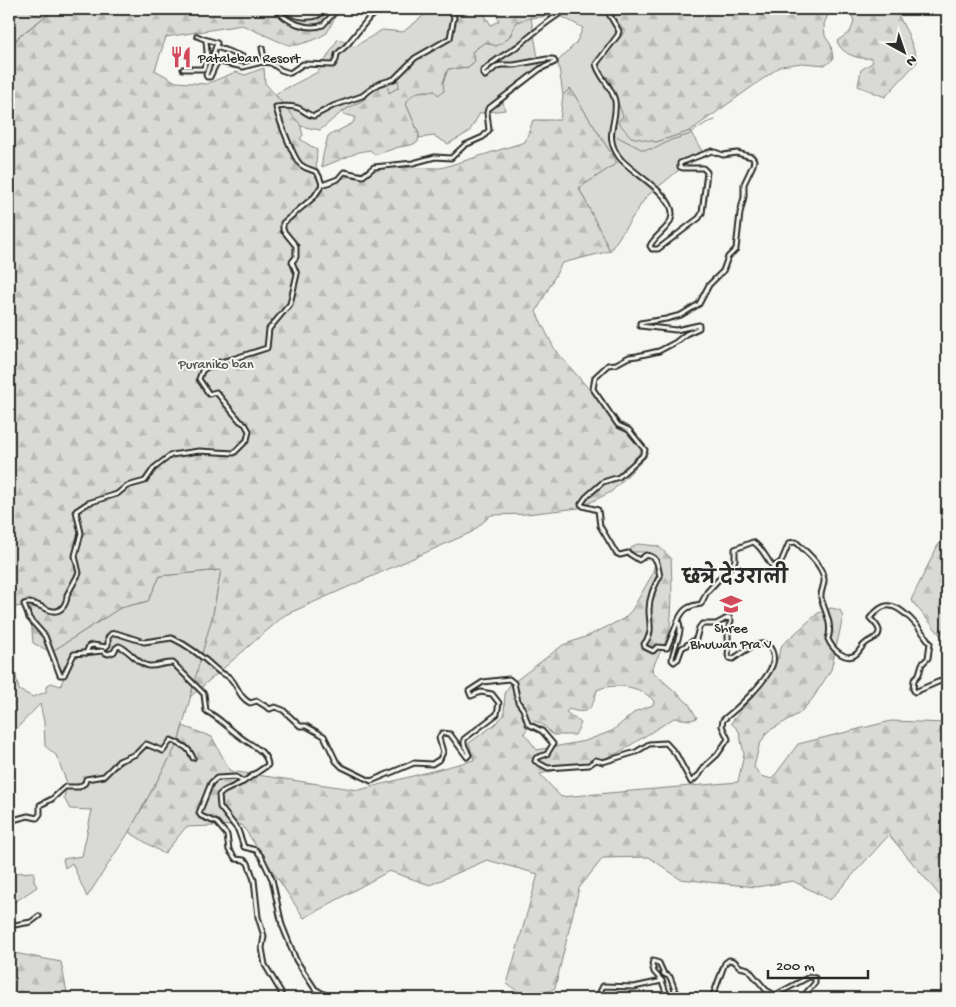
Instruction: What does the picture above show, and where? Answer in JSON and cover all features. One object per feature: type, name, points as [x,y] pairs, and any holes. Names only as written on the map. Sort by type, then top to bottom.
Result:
[{"type":"highway","points":[[286,9],[294,13],[312,16],[319,14],[323,9]]},
{"type":"street","points":[[277,9],[282,16],[292,22],[311,27],[323,25],[334,9]]},
{"type":"street","points":[[197,36],[206,41],[217,43],[206,75],[207,77],[210,77],[216,64],[220,62],[243,67],[262,62],[271,63],[281,70],[290,73],[303,64],[333,65],[337,54],[369,18],[378,12],[397,12],[404,9]]},
{"type":"street","points":[[322,185],[320,175],[314,170],[301,165],[294,154],[276,107],[288,106],[301,109],[307,114],[314,116],[333,106],[362,96],[378,84],[394,79],[415,58],[450,38],[454,18],[449,9]]},
{"type":"street","points":[[331,998],[315,989],[296,960],[282,925],[272,879],[261,856],[256,850],[244,847],[238,830],[220,807],[220,795],[224,791],[243,782],[268,765],[268,760],[254,744],[239,736],[216,716],[206,711],[204,694],[201,689],[173,663],[168,662],[149,666],[119,646],[114,652],[108,654],[102,651],[74,654],[64,675],[60,675],[45,636],[29,618],[24,604],[27,602],[50,611],[57,611],[62,609],[68,599],[67,595],[79,573],[75,556],[81,533],[76,511],[88,503],[117,494],[127,486],[145,481],[154,468],[172,455],[199,451],[234,453],[247,440],[249,431],[245,424],[240,421],[216,392],[209,394],[199,379],[202,372],[211,364],[267,348],[269,329],[290,304],[297,274],[292,262],[296,257],[296,246],[283,230],[283,223],[314,197],[322,185],[331,183],[344,172],[363,176],[374,167],[413,163],[435,157],[448,159],[465,145],[483,137],[489,130],[488,109],[540,69],[555,62],[552,59],[547,59],[514,65],[501,65],[485,76],[482,74],[496,58],[509,52],[568,9]]},
{"type":"street","points":[[606,9],[619,31],[596,64],[615,99],[615,112],[610,131],[615,151],[623,162],[665,198],[672,215],[667,226],[650,246],[652,249],[658,248],[702,214],[707,172],[703,168],[683,168],[680,167],[680,163],[712,151],[723,155],[737,153],[752,157],[754,160],[744,184],[744,197],[740,213],[736,249],[728,257],[723,271],[709,285],[699,304],[681,315],[640,322],[640,326],[658,329],[676,330],[699,325],[699,328],[659,351],[629,357],[616,364],[608,365],[595,377],[593,389],[618,425],[630,430],[645,450],[642,456],[619,476],[602,482],[581,504],[598,510],[600,526],[616,553],[620,555],[628,553],[638,560],[646,555],[653,556],[656,560],[660,576],[651,592],[649,638],[644,644],[653,651],[656,647],[667,648],[680,614],[689,605],[703,602],[707,592],[734,560],[735,548],[753,542],[760,545],[765,557],[773,567],[781,562],[790,543],[796,542],[817,562],[824,579],[821,593],[830,632],[828,639],[831,645],[843,656],[850,657],[854,655],[865,643],[877,636],[878,628],[870,618],[876,612],[887,605],[897,607],[922,632],[930,643],[928,658],[922,664],[919,674],[914,680],[914,692],[947,680]]},
{"type":"street","points":[[183,69],[204,69],[207,52],[206,41]]},
{"type":"street","points":[[217,47],[236,56],[243,57]]},
{"type":"street","points":[[262,48],[264,58],[262,62]]},
{"type":"street","points":[[86,653],[90,646],[93,645],[106,647],[108,645],[108,638],[111,634],[116,633],[144,642],[172,638],[186,644],[219,672],[228,676],[242,699],[250,704],[257,701],[270,708],[275,707],[283,710],[300,726],[306,726],[324,736],[336,761],[342,767],[371,781],[414,763],[432,764],[440,759],[442,746],[439,738],[442,733],[450,734],[467,757],[469,754],[464,744],[464,738],[497,714],[498,703],[492,694],[480,692],[471,696],[468,691],[482,682],[509,679],[514,683],[518,702],[528,724],[542,731],[553,744],[547,754],[536,758],[535,761],[542,765],[548,768],[589,765],[596,760],[603,762],[636,752],[649,744],[666,743],[676,754],[691,782],[717,755],[728,739],[722,726],[723,720],[736,710],[766,676],[774,659],[773,651],[769,646],[760,643],[734,659],[729,658],[727,632],[731,621],[727,617],[716,624],[700,625],[696,639],[682,648],[678,659],[674,662],[672,655],[680,630],[678,621]]},
{"type":"street","points":[[9,821],[28,816],[37,818],[40,814],[40,805],[52,799],[61,789],[70,786],[80,787],[86,780],[104,776],[118,761],[136,754],[146,744],[163,751],[171,740],[186,746],[191,751],[193,758]]},
{"type":"street","points":[[243,782],[236,777],[217,778],[211,783],[199,813],[201,816],[217,823],[227,834],[228,850],[236,859],[244,860],[248,863],[254,880],[258,918],[264,936],[262,948],[265,965],[281,992],[281,998]]},
{"type":"street","points":[[9,926],[30,922],[39,916]]},
{"type":"street","points":[[712,998],[725,963],[729,960],[734,961],[740,967],[748,969],[766,990],[775,994],[809,977],[815,978],[815,983],[806,993],[805,998]]},
{"type":"street","points":[[668,998],[662,981],[654,972],[652,964],[654,961],[659,963],[664,974],[670,977],[678,998]]},
{"type":"street","points":[[597,998],[603,986],[634,987],[662,981]]},
{"type":"street","points":[[344,998],[357,995],[365,998]]},
{"type":"shaded area","name":"Shree Bhuwan Pra V","points":[[734,593],[739,600],[737,614],[721,612],[726,601]]},
{"type":"green space","points":[[9,9],[26,9],[36,15],[41,9],[67,9],[51,12],[19,36],[9,49]]},
{"type":"green space","name":"Puraniko ban","points":[[67,9],[339,9],[327,33],[314,40],[297,45],[289,45],[278,41],[242,25],[166,37],[155,70],[176,82],[206,84],[236,72],[245,75],[264,68],[265,83],[300,124],[303,135],[300,139],[317,150],[316,165],[323,185],[377,167],[441,168],[525,142],[533,120],[560,120],[563,95],[570,88],[617,163],[579,188],[610,251],[562,263],[536,312],[555,350],[647,456],[611,492],[579,508],[526,514],[491,515],[472,532],[285,615],[190,697],[213,614],[221,570],[160,576],[148,601],[120,608],[51,652],[33,643],[30,605],[9,608],[9,49],[20,36],[51,12]]},
{"type":"green space","points":[[432,9],[451,9],[456,19],[453,26],[453,35],[450,40],[425,53],[412,63],[399,87],[389,93],[379,85],[365,99],[343,111],[320,130],[300,126],[275,94],[318,72],[338,39],[354,47],[382,30],[403,32]]},
{"type":"green space","points":[[450,9],[459,14],[462,12],[462,9],[481,9],[491,25],[499,21],[497,16],[504,9],[535,9],[530,18],[516,22],[509,37],[504,42],[496,46],[485,42],[474,50],[472,52],[475,61],[468,67],[448,69],[443,82],[444,91],[438,95],[435,91],[422,91],[409,99],[406,104],[419,134],[418,142],[375,155],[370,150],[359,152],[322,167],[328,136],[353,123],[355,117],[343,114],[343,111],[365,99],[379,85],[387,84],[389,93],[399,87],[398,77],[403,72],[422,56],[452,37],[456,19]]},
{"type":"green space","points":[[535,9],[626,9],[625,13],[613,16],[625,31],[601,74],[609,77],[623,116],[618,122],[656,142],[690,131],[702,151],[646,197],[610,251],[579,188],[617,163],[570,88],[563,95],[558,61],[576,43],[583,28],[559,15],[531,18],[540,69],[502,99],[505,110],[480,113],[469,132],[448,144],[434,136],[419,138],[406,104],[409,97],[415,92],[435,91],[443,82],[448,69],[469,67],[475,61],[472,52],[485,42],[496,46],[511,35],[516,22],[530,18]]},
{"type":"green space","points":[[626,9],[829,9],[824,24],[825,36],[831,45],[833,59],[826,65],[802,63],[781,66],[690,131],[656,142],[631,137],[618,122],[623,116],[609,78],[601,73],[597,67],[625,31],[613,16],[625,13]]},
{"type":"green space","points":[[850,9],[895,9],[908,34],[918,61],[885,97],[858,86],[861,70],[873,62],[871,58],[861,58],[846,53],[837,41],[850,32],[854,22]]},
{"type":"green space","points":[[947,539],[947,643],[911,600],[938,545]]},
{"type":"green space","points":[[637,544],[658,546],[671,558],[672,605],[669,632],[652,671],[689,704],[697,718],[691,720],[674,718],[618,753],[540,774],[561,797],[738,782],[744,754],[739,731],[731,723],[774,669],[782,645],[818,613],[831,608],[840,610],[843,617],[831,670],[813,698],[800,713],[767,732],[759,746],[754,767],[761,776],[772,779],[798,744],[891,721],[947,723],[947,904],[889,835],[830,900],[793,881],[756,887],[680,879],[649,857],[603,858],[579,888],[555,988],[539,996],[530,997],[507,984],[538,874],[487,860],[430,885],[389,871],[304,918],[242,825],[186,827],[164,854],[129,832],[178,743],[183,726],[212,737],[230,771],[359,790],[474,760],[469,743],[494,725],[504,715],[505,692],[510,685],[563,645],[588,636],[623,619],[632,610],[652,575],[657,556],[643,552],[632,552],[630,549]],"holes":[[[622,686],[637,689],[646,694],[654,701],[653,705],[636,711],[612,731],[585,741],[537,750],[524,733],[534,721],[542,724],[553,735],[575,735],[581,723],[566,712],[569,709],[585,711],[594,702],[597,690],[605,687]]]},
{"type":"green space","points":[[221,570],[213,614],[178,743],[129,832],[87,897],[72,863],[65,868],[63,859],[82,856],[92,810],[70,809],[64,798],[67,783],[56,755],[45,746],[44,722],[40,704],[14,731],[9,751],[9,644],[19,690],[33,697],[46,692],[46,687],[51,683],[61,686],[64,675],[51,652],[120,608],[148,601],[160,576]]},
{"type":"green space","points":[[9,871],[13,873],[34,872],[34,881],[37,887],[9,906]]},
{"type":"green space","points":[[9,952],[61,962],[68,998],[9,998]]},
{"type":"waterway","points":[[614,135],[643,150],[656,148],[671,140],[688,135],[706,123],[715,120]]},
{"type":"place","name":"Pataleban Resort","points":[[181,57]]},
{"type":"place","name":"Shree Bhuwan Pra V","points":[[731,604]]},
{"type":"district","name":"छत्रे देउराली","points":[[735,576]]}]
